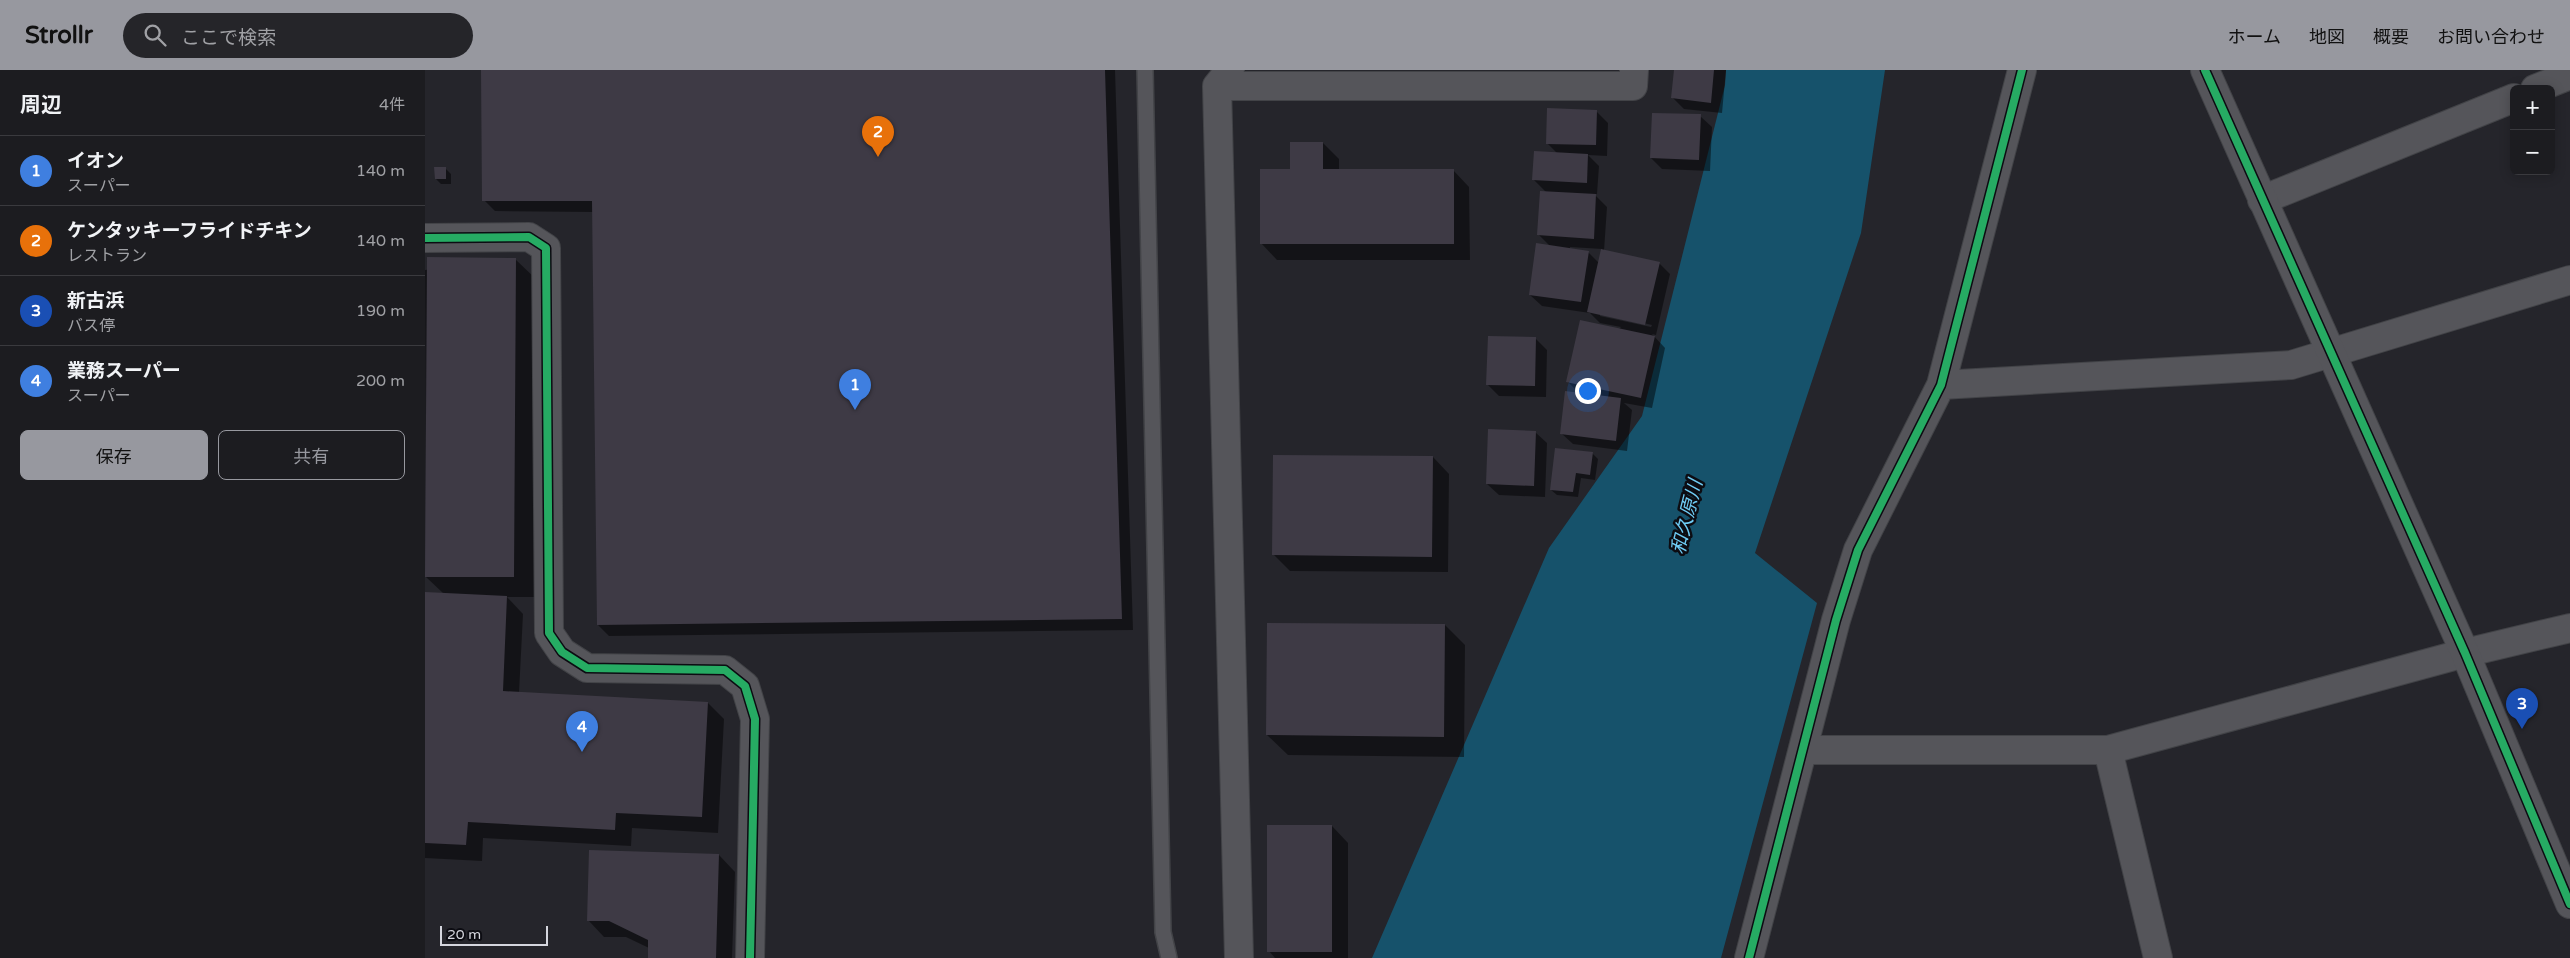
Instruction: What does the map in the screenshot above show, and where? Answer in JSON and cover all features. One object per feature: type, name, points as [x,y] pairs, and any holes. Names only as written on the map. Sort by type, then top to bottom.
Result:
[{"type":"street","points":[[1239,958],[1223,78],[1633,86],[1634,70]]},
{"type":"street","points":[[1749,958],[1836,620],[1857,550],[1941,385],[2022,70]]},
{"type":"street","points":[[2205,70],[2465,653],[2570,904]]},
{"type":"street","points":[[2545,85],[2570,75]]},
{"type":"street","points":[[2262,200],[2510,100]]},
{"type":"street","points":[[425,238],[529,238],[546,248],[549,633],[562,652],[587,668],[725,670],[745,686],[755,719],[750,958]]},
{"type":"street","points":[[1941,385],[2291,365],[2570,280]]},
{"type":"street","points":[[1803,750],[2108,750],[2465,653],[2570,628]]},
{"type":"street","points":[[2108,750],[2158,958]]},
{"type":"lane","points":[[1145,70],[1163,932],[1169,958]]},
{"type":"water","name":"和久原川","points":[[1726,70],[1885,70],[1861,233],[1755,553],[1817,603],[1721,958],[1372,958],[1549,548],[1642,416],[1725,85]]},
{"type":"building","points":[[481,70],[1105,70],[1122,619],[597,625],[592,201],[482,201]]},
{"type":"building","points":[[1674,70],[1714,70],[1711,103],[1671,98]]},
{"type":"building","points":[[1547,108],[1597,110],[1596,145],[1546,144]]},
{"type":"building","points":[[1652,113],[1701,114],[1699,160],[1650,158]]},
{"type":"building","points":[[1290,142],[1323,142],[1323,169],[1454,169],[1454,244],[1260,244],[1260,169],[1290,169]]},
{"type":"building","points":[[1534,151],[1588,154],[1587,183],[1532,180]]},
{"type":"building","points":[[434,167],[446,167],[446,179],[435,179]]},
{"type":"building","points":[[1540,191],[1596,194],[1594,239],[1537,235]]},
{"type":"building","points":[[1536,243],[1589,251],[1581,302],[1529,295]]},
{"type":"building","points":[[1601,249],[1660,262],[1645,325],[1587,312]]},
{"type":"building","points":[[427,257],[516,258],[514,577],[425,577]]},
{"type":"building","points":[[1580,320],[1655,336],[1641,398],[1566,382]]},
{"type":"building","points":[[1488,336],[1536,337],[1535,386],[1486,385]]},
{"type":"building","points":[[1565,391],[1621,398],[1616,441],[1560,434]]},
{"type":"building","points":[[1488,429],[1536,431],[1534,486],[1486,484]]},
{"type":"building","points":[[1555,448],[1593,452],[1590,475],[1576,473],[1573,492],[1550,490]]},
{"type":"building","points":[[1273,455],[1433,456],[1432,557],[1272,555]]},
{"type":"building","points":[[425,592],[507,596],[503,691],[708,702],[702,817],[616,813],[615,830],[468,822],[466,845],[425,843]]},
{"type":"building","points":[[1267,623],[1445,624],[1444,737],[1266,735]]},
{"type":"building","points":[[1267,825],[1332,825],[1332,952],[1267,952]]},
{"type":"building","points":[[589,850],[719,854],[716,958],[648,958],[648,940],[609,921],[587,921]]},
{"type":"cycle path","points":[[1749,958],[1836,620],[1858,550],[1941,385],[2022,70]]},
{"type":"cycle path","points":[[2205,70],[2465,653],[2570,904]]},
{"type":"cycle path","points":[[425,238],[529,237],[546,248],[549,633],[562,652],[587,668],[725,670],[745,686],[755,719],[750,958]]},
{"type":"place","name":"ケンタッキーフライドチキン","points":[[878,157]]},
{"type":"place","name":"イオン","points":[[855,410]]},
{"type":"place","name":"新古浜","points":[[2522,729]]},
{"type":"place","name":"業務スーパー","points":[[582,752]]}]
